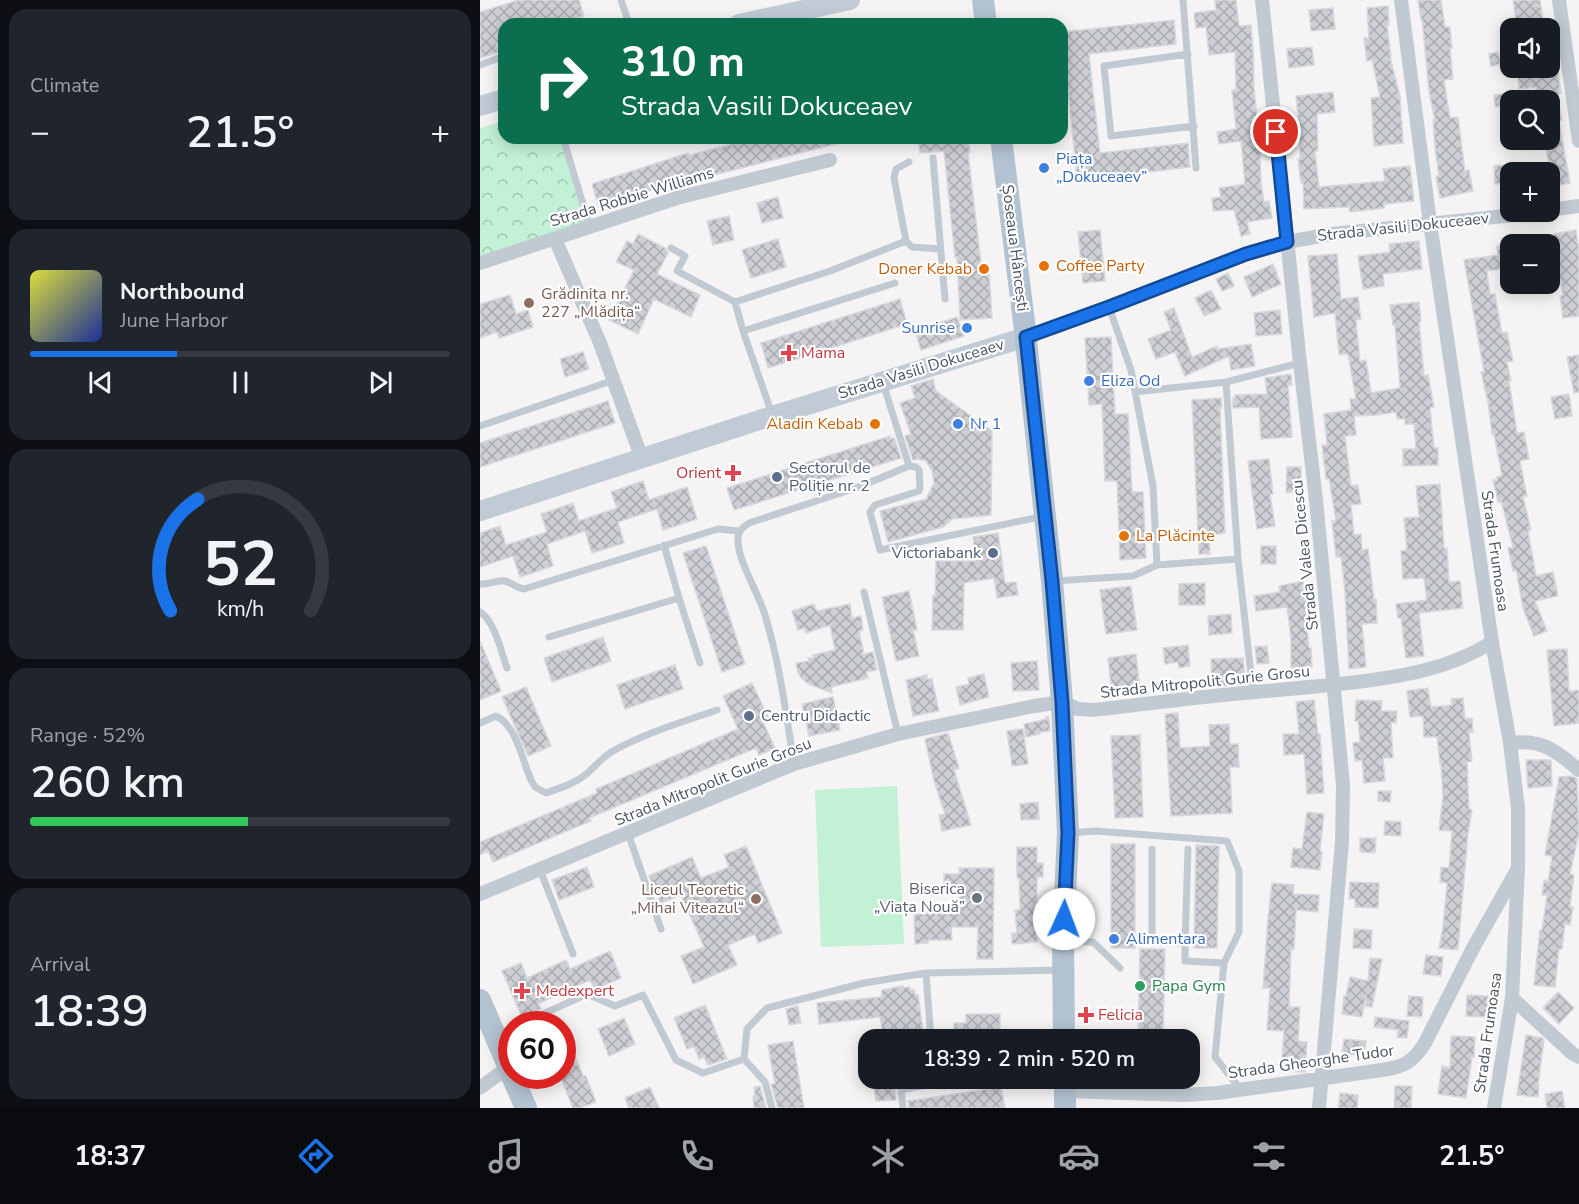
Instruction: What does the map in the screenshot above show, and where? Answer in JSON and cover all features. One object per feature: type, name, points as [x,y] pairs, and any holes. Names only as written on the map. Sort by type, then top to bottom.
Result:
[{"type":"main road","points":[[775,18],[850,0]]},
{"type":"main road","points":[[983,0],[985,18]]},
{"type":"main road","points":[[480,106],[498,101]]},
{"type":"main road","name":"Șoseaua Hâncești","points":[[1002,144],[1026,337],[1052,581],[1062,702],[1068,833],[1063,940],[1064,1029]]},
{"type":"main road","name":"Strada Vasili Dokuceaev","points":[[480,511],[772,416],[1026,337]]},
{"type":"main road","points":[[480,1000],[498,1026]]},
{"type":"main road","points":[[517,1089],[526,1108]]},
{"type":"street","name":"Strada Valea Dicescu","points":[[1262,0],[1316,500],[1343,785],[1342,842],[1319,1108]]},
{"type":"street","name":"Strada Frumoasa","points":[[1401,0],[1430,223],[1518,808],[1518,867],[1512,998],[1494,1108]]},
{"type":"street","points":[[1559,0],[1579,141]]},
{"type":"street","name":"Strada Robbie Williams","points":[[480,263],[677,198],[830,160]]},
{"type":"street","points":[[1560,209],[1579,206]]},
{"type":"street","name":"Strada Vasili Dokuceaev","points":[[1026,337],[1246,254],[1287,242],[1332,234],[1500,217]]},
{"type":"street","points":[[555,239],[600,343],[642,459]]},
{"type":"street","name":"Strada Mitropolit Gurie Grosu","points":[[480,894],[794,764],[898,734],[1062,702],[1078,709],[1093,711],[1201,697],[1397,677],[1422,671],[1480,650],[1492,642]]},
{"type":"street","points":[[1510,743],[1526,741],[1538,743],[1552,749],[1579,770]]},
{"type":"street","name":"Strada Gheorghe Tudor","points":[[1065,1093],[1185,1095],[1217,1093],[1399,1067],[1411,1060],[1425,1043],[1472,950],[1518,867]]},
{"type":"street","points":[[1512,998],[1579,1057]]},
{"type":"street","points":[[480,1088],[498,1079]]},
{"type":"lane","points":[[621,0],[627,18]]},
{"type":"lane","points":[[1183,0],[1196,168]]},
{"type":"lane","points":[[1188,54],[1104,66],[1111,136],[1194,126]]},
{"type":"lane","points":[[480,66],[498,59]]},
{"type":"lane","points":[[565,144],[590,227]]},
{"type":"lane","points":[[933,159],[945,299]]},
{"type":"lane","points":[[909,162],[896,169],[894,178],[906,241],[912,247],[940,249]]},
{"type":"lane","points":[[671,248],[685,256],[677,272],[735,302],[830,271],[906,241]]},
{"type":"lane","points":[[743,331],[895,284]]},
{"type":"lane","points":[[735,302],[772,416]]},
{"type":"lane","points":[[1109,307],[1131,370],[1153,486],[1157,566]]},
{"type":"lane","points":[[1135,392],[1226,382],[1300,363]]},
{"type":"lane","points":[[480,426],[614,380]]},
{"type":"lane","points":[[882,381],[909,466]]},
{"type":"lane","points":[[1226,382],[1238,559],[1253,692]]},
{"type":"lane","points":[[480,584],[504,581],[524,590],[718,529],[739,531],[749,523],[859,487],[909,466],[919,470],[919,491],[875,505],[870,512],[880,550],[1045,516]]},
{"type":"lane","points":[[739,531],[738,542],[741,555],[764,611],[776,650],[794,764]]},
{"type":"lane","points":[[664,545],[700,663]]},
{"type":"lane","points":[[1052,581],[1133,576],[1157,566],[1238,559]]},
{"type":"lane","points":[[864,592],[898,734]]},
{"type":"lane","points":[[549,637],[679,598]]},
{"type":"lane","points":[[480,612],[490,622],[507,668]]},
{"type":"lane","points":[[480,723],[496,716],[502,719],[511,729],[535,787],[546,793],[577,780],[610,752],[630,742],[717,710]]},
{"type":"lane","points":[[1068,833],[1095,831],[1227,841],[1239,871],[1239,932],[1224,963],[1215,1058],[1241,1090]]},
{"type":"lane","points":[[628,833],[662,929]]},
{"type":"lane","points":[[1152,849],[1152,942],[1185,943]]},
{"type":"lane","points":[[1188,849],[1185,961],[1224,963]]},
{"type":"lane","points":[[540,870],[573,954]]},
{"type":"lane","points":[[1063,940],[1093,942],[1120,968]]},
{"type":"lane","points":[[772,1108],[765,1082],[744,1059],[747,1029],[767,1008],[864,983],[926,973],[1063,970]]},
{"type":"lane","points":[[926,973],[930,1029]]},
{"type":"lane","points":[[550,1011],[587,994],[615,1006],[643,995],[676,1060],[703,1073],[744,1059]]},
{"type":"lane","points":[[903,1108],[901,1090],[906,1089]]},
{"type":"green space","points":[[498,123],[498,144],[564,144],[592,219],[480,256],[480,128]]},
{"type":"green space","points":[[897,786],[904,944],[821,947],[815,790]]},
{"type":"building","points":[[519,0],[579,0],[584,16],[578,18],[498,18],[498,44],[496,44],[498,52],[480,58],[480,12]]},
{"type":"building","points":[[1215,0],[1236,0],[1239,26],[1251,25],[1261,182],[1264,202],[1269,201],[1272,218],[1247,222],[1250,234],[1241,236],[1234,210],[1213,211],[1212,198],[1221,197],[1219,188],[1245,184],[1241,141],[1219,144],[1217,132],[1236,129],[1232,90],[1236,90],[1235,52],[1209,55],[1206,27],[1196,28],[1194,13],[1216,10]]},
{"type":"building","points":[[1418,0],[1441,0],[1445,27],[1450,27],[1453,79],[1444,80],[1450,118],[1458,117],[1465,171],[1469,170],[1473,191],[1440,198],[1436,176],[1439,176],[1433,120],[1435,120],[1429,92]]},
{"type":"building","points":[[1513,0],[1540,0],[1543,18],[1516,18]]},
{"type":"building","points":[[1388,6],[1390,57],[1400,96],[1403,143],[1374,146],[1371,98],[1380,97],[1372,60],[1367,61],[1364,38],[1369,38],[1367,8]]},
{"type":"building","points":[[1333,8],[1335,29],[1311,31],[1309,10]]},
{"type":"building","points":[[1174,20],[1176,44],[1089,54],[1100,153],[1188,143],[1190,167],[1117,176],[1117,174],[1077,178],[1068,90],[1068,31]]},
{"type":"building","points":[[1312,47],[1314,65],[1289,68],[1287,49]]},
{"type":"building","points":[[1498,52],[1500,64],[1491,66],[1489,54]]},
{"type":"building","points":[[1518,78],[1559,78],[1561,94],[1560,90],[1536,90],[1536,87],[1519,89]]},
{"type":"building","points":[[1333,92],[1335,112],[1317,114],[1318,151],[1315,151],[1319,187],[1385,181],[1383,169],[1410,166],[1414,201],[1384,204],[1384,208],[1350,212],[1349,207],[1304,209],[1303,183],[1301,183],[1298,159],[1300,159],[1296,96]]},
{"type":"building","points":[[1500,94],[1500,106],[1495,107],[1494,95]]},
{"type":"building","points":[[1560,127],[1570,183],[1560,185],[1560,162],[1549,162],[1546,150],[1560,150]]},
{"type":"building","points":[[732,144],[836,144],[710,176],[709,172],[599,207],[592,184],[688,153],[689,155]]},
{"type":"building","points":[[919,144],[969,144],[982,272],[989,271],[992,318],[960,320],[957,257],[955,257],[944,151],[920,153]]},
{"type":"building","points":[[1494,166],[1500,166],[1500,184],[1495,184]]},
{"type":"building","points":[[778,197],[783,218],[762,223],[757,203]]},
{"type":"building","points":[[729,216],[734,240],[713,245],[707,221]]},
{"type":"building","points":[[1100,230],[1105,281],[1083,283],[1078,232]]},
{"type":"building","points":[[1576,230],[1579,250],[1579,316],[1563,318],[1560,296],[1563,295],[1560,280],[1560,234],[1554,234]]},
{"type":"building","points":[[638,234],[665,248],[668,253],[657,274],[700,295],[691,317],[654,299],[638,334],[609,320],[634,270],[616,262],[627,241],[633,244]]},
{"type":"building","points":[[778,239],[786,267],[751,278],[742,250]]},
{"type":"building","points":[[1419,241],[1422,269],[1383,274],[1384,286],[1363,289],[1358,256],[1390,252],[1389,244]]},
{"type":"building","points":[[1497,246],[1500,246],[1500,269],[1487,271],[1490,294],[1495,294],[1502,333],[1507,332],[1513,361],[1507,362],[1517,433],[1524,432],[1529,459],[1520,461],[1527,496],[1523,497],[1531,530],[1528,531],[1536,576],[1553,572],[1558,596],[1535,601],[1547,631],[1534,636],[1523,608],[1516,570],[1513,571],[1508,548],[1513,547],[1493,480],[1502,476],[1481,372],[1484,371],[1464,260],[1498,255]]},
{"type":"building","points":[[1337,254],[1341,299],[1358,297],[1361,319],[1356,320],[1360,361],[1366,360],[1371,393],[1400,388],[1395,325],[1393,325],[1390,305],[1419,302],[1424,376],[1428,375],[1434,407],[1430,408],[1434,448],[1438,448],[1438,465],[1403,466],[1403,449],[1416,449],[1414,424],[1405,424],[1405,419],[1397,419],[1396,412],[1354,416],[1356,435],[1345,436],[1351,486],[1358,485],[1361,504],[1351,505],[1354,535],[1361,534],[1362,550],[1368,549],[1374,599],[1376,599],[1377,623],[1362,624],[1366,667],[1349,669],[1341,557],[1336,557],[1332,521],[1336,521],[1329,479],[1326,479],[1322,445],[1327,445],[1324,414],[1351,410],[1350,399],[1356,399],[1348,354],[1339,355],[1335,313],[1314,317],[1308,256]]},
{"type":"building","points":[[1273,264],[1281,284],[1252,297],[1244,277]]},
{"type":"building","points":[[1228,273],[1234,286],[1222,291],[1216,279]]},
{"type":"building","points":[[1211,290],[1221,309],[1204,316],[1195,298]]},
{"type":"building","points":[[510,295],[516,314],[528,310],[533,327],[499,338],[497,332],[480,338],[480,304]]},
{"type":"building","points":[[900,299],[907,324],[768,368],[761,343]]},
{"type":"building","points":[[1174,308],[1192,357],[1217,346],[1218,349],[1251,344],[1255,366],[1231,370],[1229,356],[1185,376],[1175,352],[1156,359],[1148,339],[1171,330],[1164,312]]},
{"type":"building","points":[[1280,310],[1282,334],[1256,336],[1254,313]]},
{"type":"building","points":[[957,317],[964,336],[921,350],[915,331]]},
{"type":"building","points":[[1111,337],[1115,414],[1128,414],[1132,492],[1143,492],[1146,558],[1120,560],[1117,481],[1105,481],[1102,404],[1089,405],[1085,338]]},
{"type":"building","points":[[583,352],[589,369],[565,377],[560,359]]},
{"type":"building","points":[[1579,355],[1579,392],[1574,393],[1567,357]]},
{"type":"building","points":[[1291,374],[1292,385],[1288,385],[1292,437],[1261,439],[1259,407],[1233,408],[1233,398],[1235,395],[1267,394],[1265,378]]},
{"type":"building","points":[[933,379],[936,391],[992,431],[991,515],[952,519],[943,527],[888,542],[880,511],[926,499],[934,483],[932,471],[926,461],[913,460],[905,436],[911,434],[900,403],[915,398],[911,386]]},
{"type":"building","points":[[1569,394],[1572,416],[1555,419],[1551,397]]},
{"type":"building","points":[[1221,398],[1225,533],[1209,535],[1210,554],[1199,554],[1192,400]]},
{"type":"building","points":[[608,401],[615,423],[480,467],[480,443]]},
{"type":"building","points":[[890,436],[890,439],[894,438],[901,458],[734,510],[727,488]]},
{"type":"building","points":[[1269,459],[1273,494],[1270,494],[1275,526],[1257,529],[1248,461]]},
{"type":"building","points":[[1287,467],[1301,467],[1301,491],[1286,493]]},
{"type":"building","points":[[643,481],[649,500],[687,487],[697,519],[663,530],[657,509],[618,522],[624,543],[592,553],[585,531],[547,544],[553,566],[520,577],[513,556],[480,567],[480,533],[500,526],[506,545],[547,532],[541,514],[573,503],[579,521],[617,508],[611,492]]},
{"type":"building","points":[[1440,484],[1444,548],[1447,548],[1449,582],[1460,581],[1463,608],[1419,613],[1424,656],[1406,658],[1401,618],[1398,618],[1396,604],[1427,600],[1424,578],[1403,579],[1401,551],[1407,550],[1404,518],[1419,517],[1416,486]]},
{"type":"building","points":[[998,533],[1005,583],[1016,582],[1018,595],[997,598],[994,578],[964,583],[963,630],[932,630],[936,561],[976,561],[973,537]]},
{"type":"building","points":[[706,546],[745,664],[722,672],[683,553]]},
{"type":"building","points":[[1261,546],[1276,546],[1276,564],[1261,564]]},
{"type":"building","points":[[1303,581],[1308,603],[1305,604],[1312,667],[1291,668],[1291,639],[1287,607],[1256,611],[1254,596],[1280,592],[1279,586]]},
{"type":"building","points":[[1205,583],[1205,605],[1179,605],[1179,584]]},
{"type":"building","points":[[1131,586],[1137,630],[1106,634],[1100,590]]},
{"type":"building","points":[[909,591],[917,630],[913,630],[919,656],[896,661],[882,597]]},
{"type":"building","points":[[814,604],[817,611],[850,604],[852,618],[861,616],[863,630],[859,631],[864,654],[873,652],[877,670],[866,672],[868,678],[831,687],[832,693],[802,679],[796,663],[809,661],[808,658],[814,658],[813,655],[835,650],[830,625],[806,633],[804,628],[798,630],[792,611]]},
{"type":"building","points":[[1231,614],[1232,633],[1209,635],[1208,616]]},
{"type":"building","points":[[603,637],[611,661],[552,682],[544,658]]},
{"type":"building","points":[[480,641],[501,691],[480,700]]},
{"type":"building","points":[[1188,645],[1190,666],[1179,668],[1178,662],[1165,664],[1163,648]]},
{"type":"building","points":[[1267,646],[1269,663],[1257,664],[1255,647]]},
{"type":"building","points":[[1567,649],[1569,691],[1579,690],[1579,723],[1554,726],[1547,650]]},
{"type":"building","points":[[1136,654],[1140,691],[1112,694],[1108,658]]},
{"type":"building","points":[[1243,658],[1246,684],[1212,687],[1211,659]]},
{"type":"building","points":[[1037,661],[1039,690],[1013,691],[1011,663]]},
{"type":"building","points":[[675,665],[683,689],[625,709],[617,685]]},
{"type":"building","points":[[984,674],[989,697],[960,705],[956,687],[969,684],[968,678]]},
{"type":"building","points":[[927,675],[927,679],[932,679],[939,711],[913,716],[906,680]]},
{"type":"building","points":[[752,683],[768,717],[762,720],[775,748],[759,755],[756,748],[589,818],[591,821],[493,862],[488,851],[480,855],[480,842],[597,793],[596,789],[738,729],[723,696]]},
{"type":"building","points":[[526,687],[551,746],[528,756],[502,697]]},
{"type":"building","points":[[1428,688],[1431,707],[1452,705],[1451,699],[1463,698],[1465,719],[1472,718],[1473,732],[1469,732],[1472,761],[1467,762],[1469,809],[1472,810],[1458,950],[1439,948],[1447,883],[1440,882],[1441,867],[1449,868],[1452,831],[1439,830],[1443,797],[1437,737],[1424,737],[1423,716],[1410,717],[1407,691]]},
{"type":"building","points":[[833,697],[840,730],[809,736],[802,704]]},
{"type":"building","points":[[1314,700],[1318,734],[1320,734],[1324,793],[1307,794],[1304,754],[1284,755],[1283,734],[1299,734],[1296,702]]},
{"type":"building","points":[[1356,700],[1382,701],[1381,711],[1397,711],[1396,723],[1391,722],[1393,758],[1383,758],[1385,781],[1364,783],[1362,760],[1355,761],[1353,743],[1360,742],[1358,721],[1355,721]]},
{"type":"building","points":[[1178,713],[1180,748],[1210,746],[1209,725],[1229,724],[1230,744],[1238,744],[1239,767],[1230,767],[1232,813],[1171,816],[1165,714]]},
{"type":"building","points":[[1046,717],[1049,717],[1050,731],[1026,737],[1024,724],[1047,719]]},
{"type":"building","points":[[1023,729],[1028,764],[1012,766],[1007,731]]},
{"type":"building","points":[[948,733],[959,768],[954,770],[971,825],[942,831],[939,815],[945,814],[934,781],[925,739]]},
{"type":"building","points":[[1140,735],[1143,817],[1115,818],[1111,736]]},
{"type":"building","points":[[1526,760],[1551,760],[1552,786],[1528,788]]},
{"type":"building","points":[[1573,776],[1577,779],[1579,833],[1570,874],[1574,875],[1570,925],[1565,924],[1562,949],[1559,949],[1555,987],[1534,985],[1540,930],[1542,930],[1547,895],[1542,895],[1544,880],[1548,881],[1552,856],[1545,855],[1559,777]]},
{"type":"building","points":[[1378,791],[1391,791],[1390,802],[1378,801]]},
{"type":"building","points":[[1038,802],[1039,819],[1021,820],[1020,804]]},
{"type":"building","points":[[1307,812],[1324,814],[1320,870],[1291,867],[1293,848],[1302,849]]},
{"type":"building","points":[[1385,821],[1401,822],[1401,836],[1384,835]]},
{"type":"building","points":[[1360,838],[1376,838],[1375,853],[1360,852]]},
{"type":"building","points":[[1111,844],[1135,844],[1135,948],[1111,948]]},
{"type":"building","points":[[1196,845],[1219,846],[1217,948],[1194,948]]},
{"type":"building","points":[[746,846],[782,933],[758,943],[755,934],[728,945],[737,965],[693,984],[681,956],[704,947],[681,895],[661,903],[649,876],[692,857],[701,878],[729,867],[724,855]]},
{"type":"building","points":[[1017,847],[1037,847],[1037,863],[1043,863],[1043,877],[1037,877],[1037,903],[1035,903],[1037,942],[1012,944],[1012,933],[1017,933],[1015,910],[1020,910]]},
{"type":"building","points":[[587,867],[594,887],[559,900],[552,880]]},
{"type":"building","points":[[959,868],[994,868],[993,959],[977,959],[978,927],[951,927],[952,940],[928,940],[928,943],[915,944],[914,914],[960,912],[960,890],[944,890],[944,874],[960,874]]},
{"type":"building","points":[[1350,882],[1379,883],[1378,908],[1355,907],[1355,899],[1349,899]]},
{"type":"building","points":[[1272,883],[1294,885],[1293,894],[1319,895],[1318,912],[1296,910],[1294,949],[1291,949],[1289,1007],[1300,1007],[1298,1041],[1307,1042],[1305,1072],[1281,1071],[1284,1031],[1267,1030],[1270,988],[1263,988]]},
{"type":"building","points":[[1354,929],[1372,930],[1371,949],[1353,948]]},
{"type":"building","points":[[1140,949],[1165,949],[1163,1029],[1138,1029]]},
{"type":"building","points":[[610,951],[621,978],[595,990],[590,980],[538,1004],[541,1009],[519,1011],[502,971],[521,963],[527,978],[566,960],[570,969]]},
{"type":"building","points":[[1426,955],[1443,957],[1441,976],[1423,974]]},
{"type":"building","points":[[1370,958],[1382,959],[1372,1007],[1365,1006],[1366,994],[1362,1017],[1342,1014],[1344,996],[1346,996],[1350,977],[1368,981]]},
{"type":"building","points":[[903,986],[903,988],[910,987],[910,990],[914,990],[915,995],[918,995],[923,1029],[882,1029],[880,1017],[819,1024],[817,1003],[881,997],[882,990]]},
{"type":"building","points":[[1558,992],[1574,1008],[1559,1024],[1543,1008]]},
{"type":"building","points":[[1467,995],[1488,996],[1487,1017],[1466,1016]]},
{"type":"building","points":[[1409,996],[1423,997],[1422,1017],[1407,1016]]},
{"type":"building","points":[[705,1005],[727,1059],[708,1065],[704,1057],[699,1059],[694,1046],[687,1049],[674,1018]]},
{"type":"building","points":[[798,1006],[801,1023],[789,1025],[786,1009]]},
{"type":"building","points":[[966,1014],[1000,1014],[1000,1029],[954,1029],[954,1023],[966,1023]]},
{"type":"building","points":[[1375,1017],[1409,1021],[1407,1038],[1397,1037],[1398,1030],[1374,1027]]},
{"type":"building","points":[[624,1018],[635,1044],[609,1056],[598,1029]]},
{"type":"building","points":[[1526,1035],[1544,1040],[1538,1097],[1517,1095]]},
{"type":"building","points":[[1451,1036],[1475,1037],[1474,1057],[1472,1057],[1466,1098],[1438,1094],[1442,1066],[1450,1068]]},
{"type":"building","points":[[1344,1039],[1366,1041],[1364,1056],[1342,1053]]},
{"type":"building","points":[[793,1041],[804,1108],[778,1108],[771,1084],[775,1084],[768,1045]]},
{"type":"building","points":[[576,1059],[583,1076],[586,1076],[596,1102],[573,1108],[565,1089],[576,1089]]},
{"type":"building","points":[[760,1086],[766,1108],[754,1108],[754,1087]]},
{"type":"building","points":[[1395,1086],[1412,1086],[1411,1108],[1394,1108]]},
{"type":"building","points":[[650,1087],[659,1108],[629,1108],[625,1098]]},
{"type":"building","points":[[874,1089],[896,1089],[896,1100],[876,1101]]},
{"type":"building","points":[[1001,1089],[1005,1108],[909,1108],[908,1101]]},
{"type":"building","points":[[1562,1091],[1565,1108],[1547,1108],[1545,1094]]},
{"type":"building","points":[[1340,1093],[1358,1095],[1357,1108],[1338,1108]]},
{"type":"place","name":"Piața „Dokuceaev”","points":[[1044,168]]},
{"type":"place","name":"Coffee Party","points":[[1044,266]]},
{"type":"place","name":"Doner Kebab","points":[[984,269]]},
{"type":"place","name":"Grădinița nr. 227 „Mlădița“","points":[[529,303]]},
{"type":"place","name":"Sunrise","points":[[967,328]]},
{"type":"place","name":"Mama","points":[[789,353]]},
{"type":"place","name":"Eliza Od","points":[[1089,381]]},
{"type":"place","name":"Aladin Kebab","points":[[875,424]]},
{"type":"place","name":"Nr 1","points":[[958,424]]},
{"type":"place","name":"Orient","points":[[733,473]]},
{"type":"place","name":"Sectorul de Poliție nr. 2","points":[[777,477]]},
{"type":"place","name":"La Plăcinte","points":[[1124,536]]},
{"type":"place","name":"Victoriabank","points":[[993,553]]},
{"type":"place","name":"Centru Didactic","points":[[749,716]]},
{"type":"place","name":"Biserica „Viața Nouă”","points":[[977,898]]},
{"type":"place","name":"Liceul Teoretic „Mihai Viteazul“","points":[[756,899]]},
{"type":"place","name":"Alimentara","points":[[1114,939]]},
{"type":"place","name":"Papa Gym","points":[[1140,986]]},
{"type":"place","name":"Medexpert","points":[[522,991]]},
{"type":"place","name":"Felicia","points":[[1086,1015]]},
{"type":"route","points":[[1064,919],[1068,833],[1062,702],[1052,581],[1026,337],[1246,254],[1287,242],[1276,132]]}]
